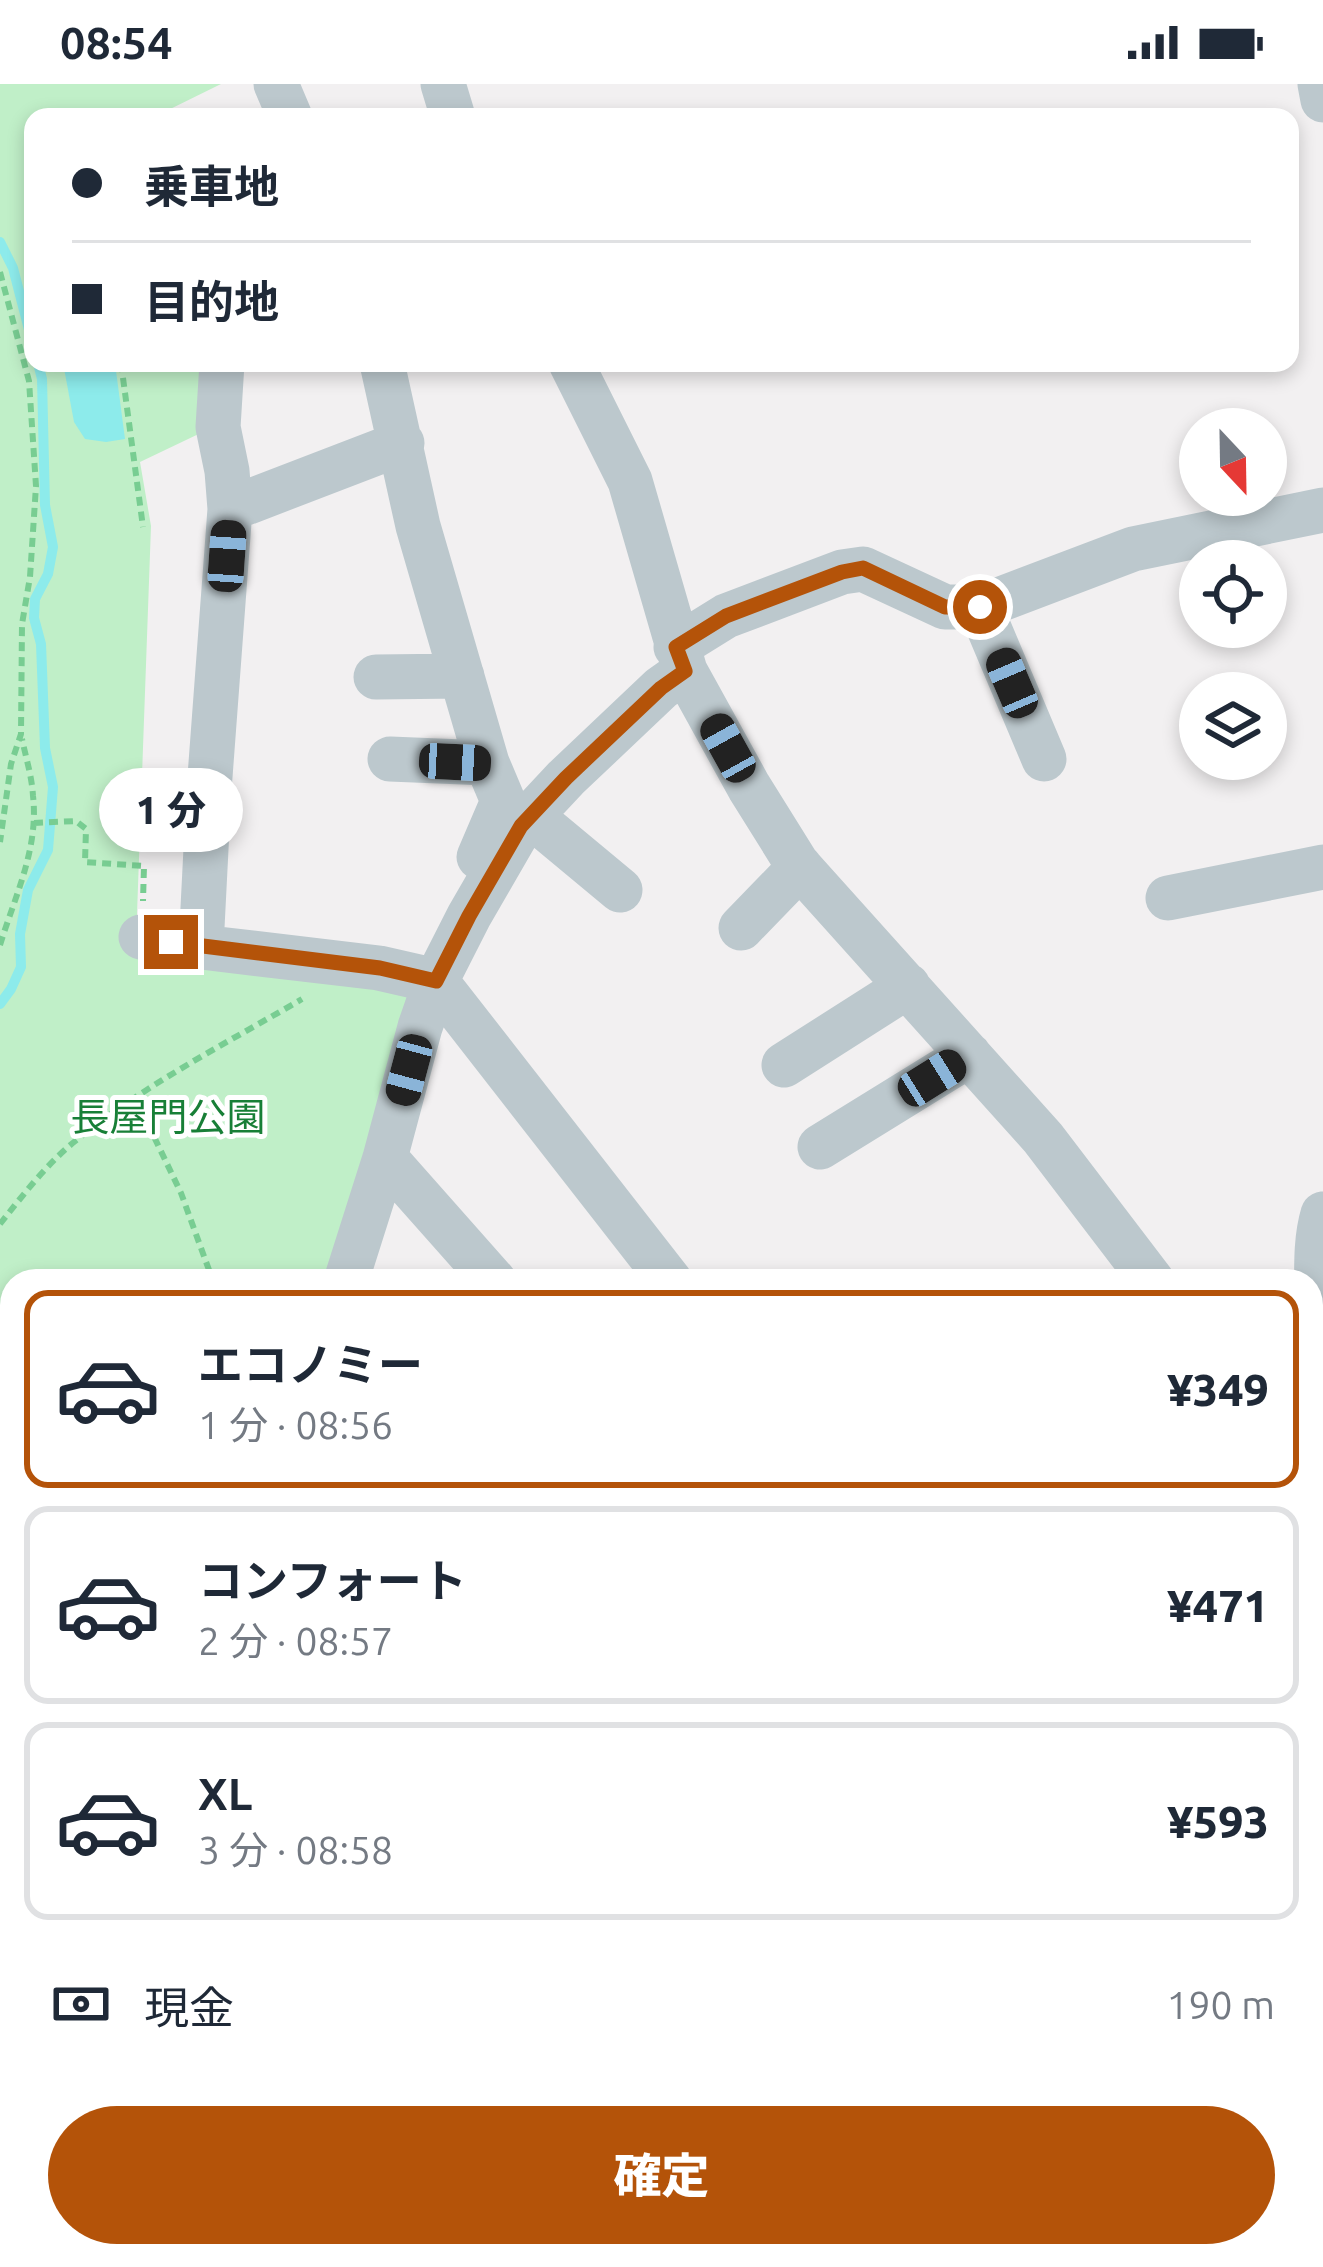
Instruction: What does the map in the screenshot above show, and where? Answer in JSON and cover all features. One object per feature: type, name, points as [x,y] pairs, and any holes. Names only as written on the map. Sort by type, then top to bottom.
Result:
[{"type":"street","points":[[1320,84],[1323,100]]},
{"type":"street","points":[[201,947],[230,509],[218,427],[222,372]]},
{"type":"street","points":[[384,372],[418,526],[502,801],[463,898],[469,916]]},
{"type":"street","points":[[576,372],[630,481],[680,659],[749,788],[800,867],[1043,1138],[1143,1269]]},
{"type":"street","points":[[230,509],[402,443]]},
{"type":"street","points":[[350,1269],[420,1027],[436,981],[469,916],[521,826],[661,688],[680,659],[726,616],[863,568],[945,607],[980,607],[1133,549],[1323,510]]},
{"type":"street","points":[[980,607],[1044,759]]},
{"type":"street","points":[[376,677],[462,676]]},
{"type":"street","points":[[390,759],[487,763]]},
{"type":"street","points":[[531,816],[620,890]]},
{"type":"street","points":[[741,928],[800,867]]},
{"type":"street","points":[[1168,898],[1323,867]]},
{"type":"street","points":[[141,937],[380,968],[436,981],[661,1269]]},
{"type":"street","points":[[784,1065],[908,986]]},
{"type":"street","points":[[820,1148],[969,1055]]},
{"type":"street","points":[[385,1158],[483,1269]]},
{"type":"street","points":[[1319,1269],[1318,1230],[1323,1214]]},
{"type":"path","points":[[0,272],[24,362]]},
{"type":"path","points":[[18,340],[24,338]]},
{"type":"path","points":[[0,945],[31,853],[34,823],[21,734],[22,624],[36,486],[27,372]]},
{"type":"path","points":[[122,372],[143,527]]},
{"type":"path","points":[[0,842],[11,764],[21,734]]},
{"type":"path","points":[[34,823],[76,821],[86,829],[85,862],[144,866],[141,937]]},
{"type":"path","points":[[0,1224],[72,1143],[135,1097],[309,994]]},
{"type":"path","points":[[135,1097],[181,1192],[208,1269]]},
{"type":"green space","name":"長屋門公園","points":[[0,84],[221,84],[172,108],[24,108],[24,372],[214,372],[207,430],[140,462],[151,526],[136,942],[405,986],[410,1002],[330,1269],[0,1269]]},
{"type":"water","points":[[65,372],[116,372],[125,439],[85,439],[74,422]]},
{"type":"waterway","points":[[0,242],[13,268],[24,310]]},
{"type":"waterway","points":[[0,1004],[21,967],[20,934],[28,890],[48,850],[53,787],[45,748],[41,644],[34,618],[35,599],[48,574],[53,547],[45,505],[40,372]]},
{"type":"route","points":[[171,942],[380,968],[436,981],[521,826],[661,688],[685,671],[676,647],[726,616],[863,568],[945,607],[980,607]]}]
